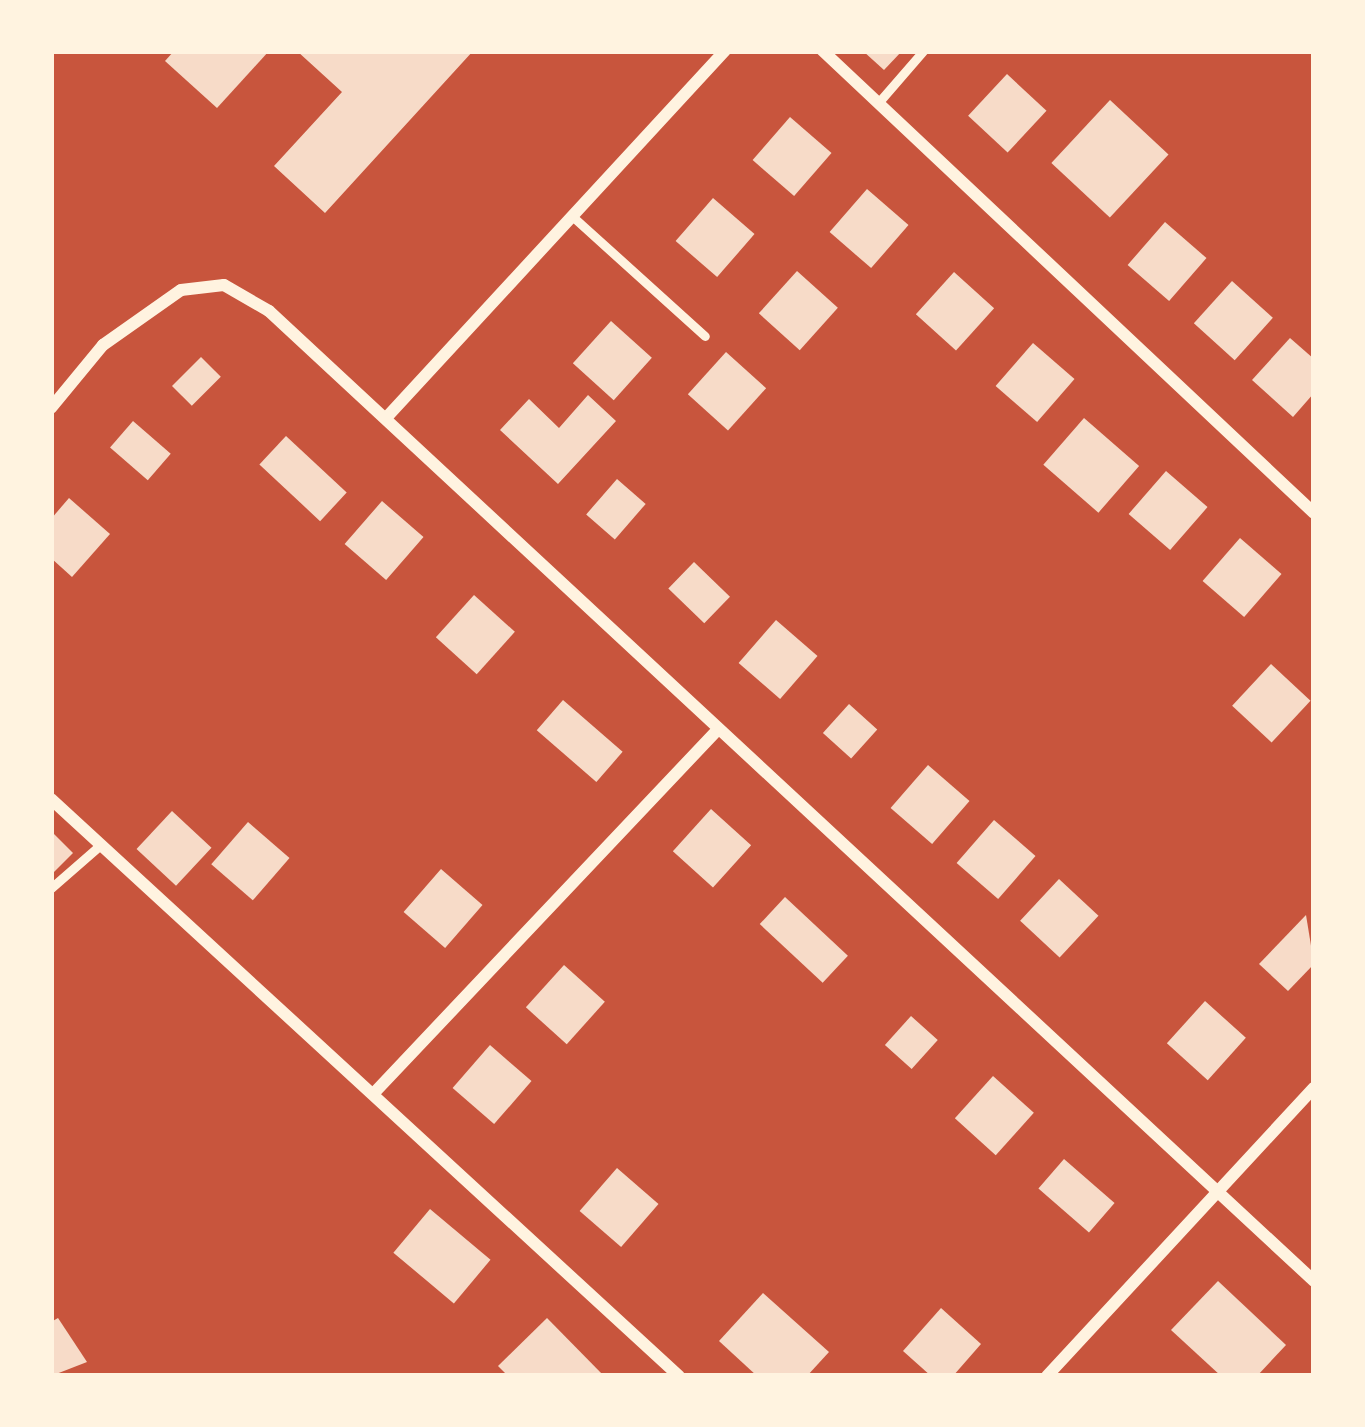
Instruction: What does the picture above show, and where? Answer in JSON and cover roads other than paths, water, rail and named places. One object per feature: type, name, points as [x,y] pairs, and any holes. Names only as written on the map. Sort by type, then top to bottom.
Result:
[{"type":"street","points":[[386,418],[725,51]]},
{"type":"street","points":[[823,51],[1314,513]]},
{"type":"street","points":[[51,408],[103,345],[181,290],[224,285],[269,311],[715,733],[1314,1281]]},
{"type":"street","points":[[375,1092],[715,733]]},
{"type":"street","points":[[51,799],[679,1376]]},
{"type":"street","points":[[1047,1376],[1314,1088]]},
{"type":"lane","points":[[878,103],[923,51]]},
{"type":"lane","points":[[572,216],[705,335]]},
{"type":"lane","points":[[51,888],[98,847]]}]
